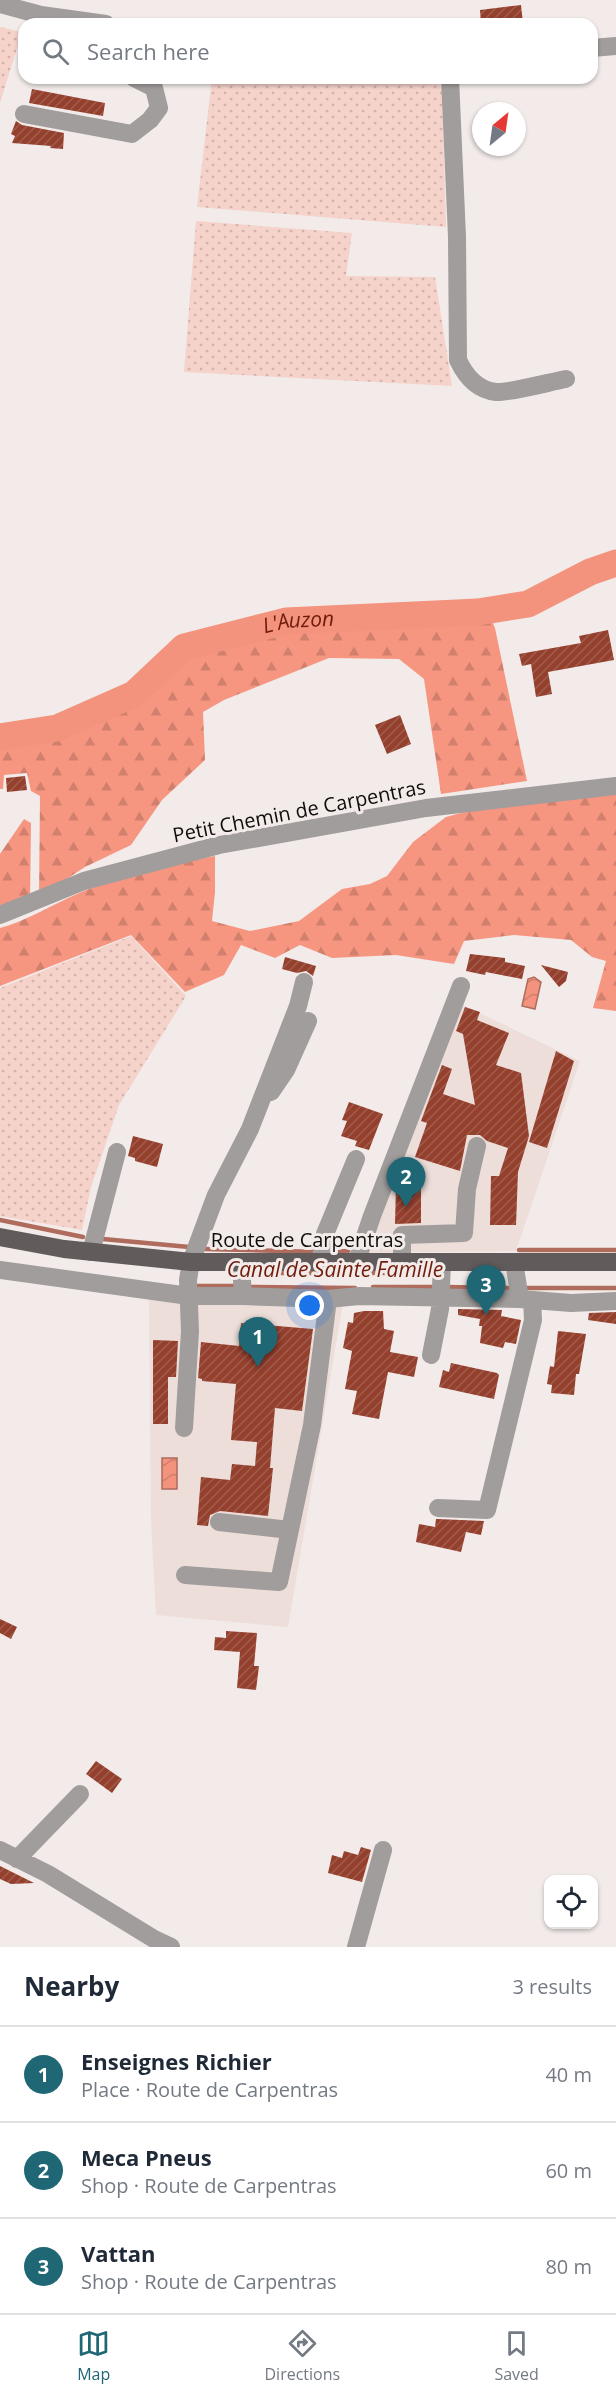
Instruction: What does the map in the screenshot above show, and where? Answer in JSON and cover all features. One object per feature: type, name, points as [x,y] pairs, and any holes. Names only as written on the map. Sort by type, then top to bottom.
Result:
[{"type":"main road","name":"Route de Carpentras","points":[[0,1237],[91,1252],[191,1262],[616,1262]]},
{"type":"street","points":[[0,4],[37,18]]},
{"type":"street","points":[[598,48],[616,46]]},
{"type":"street","points":[[24,114],[132,134],[150,120],[159,108],[154,88],[146,84]]},
{"type":"street","points":[[450,84],[458,360],[465,375],[479,386],[496,392],[566,379]]},
{"type":"street","name":"Petit Chemin de Carpentras","points":[[0,915],[84,881],[219,845],[426,808],[616,786]]},
{"type":"street","points":[[184,1428],[190,1331],[191,1262],[216,1195],[257,1110],[298,1006],[304,982]]},
{"type":"street","points":[[356,1263],[461,986]]},
{"type":"street","points":[[257,1110],[286,1070],[308,1021]]},
{"type":"street","points":[[402,1263],[402,1235],[464,1233],[467,1189],[477,1146]]},
{"type":"street","points":[[91,1252],[117,1152]]},
{"type":"street","points":[[320,1263],[325,1234],[356,1159]]},
{"type":"street","points":[[438,1508],[487,1510],[533,1320],[514,1262]]},
{"type":"street","points":[[241,1263],[243,1296]]},
{"type":"street","points":[[431,1355],[440,1296],[442,1263]]},
{"type":"street","points":[[0,1270],[189,1296],[328,1299],[359,1296],[440,1296],[571,1303],[616,1301]]},
{"type":"street","points":[[185,1575],[279,1582],[312,1425],[328,1299]]},
{"type":"street","points":[[219,1522],[290,1530]]},
{"type":"street","points":[[17,1858],[80,1794]]},
{"type":"street","points":[[0,1850],[48,1874],[171,1947]]},
{"type":"street","points":[[356,1947],[383,1850]]},
{"type":"shaded area","points":[[0,27],[18,31],[18,45],[0,103]]},
{"type":"shaded area","points":[[211,84],[438,84],[442,88],[446,227],[197,207]]},
{"type":"shaded area","points":[[196,221],[352,233],[346,276],[435,277],[452,386],[184,372]]},
{"type":"shaded area","points":[[131,936],[186,996],[119,1105],[91,1187],[82,1230],[0,1216],[0,988]]},
{"type":"shaded area","points":[[448,998],[580,1061],[516,1251],[353,1253]]},
{"type":"shaded area","points":[[149,1300],[343,1303],[288,1627],[156,1615],[151,1521]]},
{"type":"green space","points":[[489,614],[495,628],[527,781],[441,794],[424,679],[399,659],[329,658],[224,700],[203,712],[205,760],[162,800],[131,845],[85,867],[39,897],[40,796],[31,791],[27,773],[4,775],[3,789],[0,789],[0,744],[59,736],[138,701],[186,655],[288,629]]},
{"type":"green space","points":[[616,791],[616,1011],[593,1008],[606,961],[592,957],[571,940],[514,935],[464,941],[454,964],[396,955],[332,958],[300,945],[275,958],[241,945],[224,975],[185,992],[131,935],[0,986],[0,928],[86,890],[122,877],[158,867],[215,856],[212,921],[250,931],[299,921],[342,889],[370,884],[387,876],[413,842],[446,817],[498,803]]},
{"type":"green space","points":[[24,819],[31,823],[30,900],[0,911],[0,854]]},
{"type":"water","points":[[534,977],[541,982],[535,1009],[522,1006],[528,979]]},
{"type":"water","points":[[162,1458],[177,1458],[177,1489],[162,1489]]},
{"type":"building","points":[[521,5],[522,18],[481,18],[480,10]]},
{"type":"building","points":[[32,89],[105,103],[103,116],[29,103]]},
{"type":"building","points":[[16,121],[22,125],[64,133],[63,149],[12,143],[15,136],[11,134]]},
{"type":"building","points":[[608,630],[614,660],[548,672],[552,694],[536,697],[531,664],[522,666],[519,654],[581,643],[579,636]]},
{"type":"building","points":[[400,715],[411,744],[387,754],[375,725]]},
{"type":"building","points":[[25,776],[27,790],[7,792],[6,778]]},
{"type":"building","points":[[470,954],[505,958],[505,962],[525,966],[522,979],[486,972],[485,975],[466,971]]},
{"type":"building","points":[[285,957],[316,966],[313,976],[306,971],[297,973],[282,969]]},
{"type":"building","points":[[541,965],[568,972],[566,981],[559,987]]},
{"type":"building","points":[[465,1007],[480,1012],[477,1020],[509,1033],[496,1065],[521,1073],[529,1136],[518,1172],[516,1225],[490,1225],[491,1176],[499,1176],[508,1148],[487,1141],[480,1135],[467,1135],[460,1171],[415,1157],[427,1123],[421,1121],[442,1065],[452,1069],[443,1094],[475,1105],[463,1034],[456,1031]]},
{"type":"building","points":[[556,1051],[574,1061],[547,1148],[529,1142]]},
{"type":"building","points":[[349,1102],[383,1114],[369,1150],[355,1146],[357,1141],[341,1136],[347,1121],[342,1120]]},
{"type":"building","points":[[133,1136],[163,1144],[157,1167],[135,1161],[135,1158],[128,1156]]},
{"type":"building","points":[[399,1176],[421,1177],[421,1223],[395,1224],[396,1186]]},
{"type":"building","points":[[458,1309],[502,1310],[501,1316],[521,1320],[516,1344],[505,1342],[503,1348],[480,1343],[482,1326],[479,1326],[480,1319],[458,1315]]},
{"type":"building","points":[[383,1311],[384,1329],[394,1331],[390,1352],[418,1357],[414,1377],[388,1372],[379,1419],[352,1414],[357,1391],[345,1389],[352,1351],[343,1348],[348,1322],[353,1323],[354,1313]]},
{"type":"building","points":[[616,1312],[616,1324],[588,1320],[589,1313]]},
{"type":"building","points":[[241,1323],[313,1329],[302,1411],[275,1408],[270,1468],[273,1468],[268,1516],[220,1511],[210,1515],[208,1526],[197,1525],[201,1477],[230,1480],[232,1464],[255,1466],[257,1442],[231,1440],[236,1384],[202,1381],[198,1378],[201,1342],[239,1346]]},
{"type":"building","points":[[558,1331],[586,1334],[579,1374],[576,1374],[574,1395],[551,1393],[552,1385],[547,1384],[550,1366],[554,1367]]},
{"type":"building","points":[[153,1340],[178,1341],[176,1377],[168,1377],[168,1424],[153,1424]]},
{"type":"building","points":[[451,1363],[497,1373],[499,1375],[494,1399],[439,1387],[443,1370],[449,1372]]},
{"type":"building","points":[[436,1519],[484,1521],[481,1535],[466,1532],[461,1552],[416,1542],[419,1524],[435,1527]]},
{"type":"building","points":[[0,1619],[17,1627],[11,1639],[0,1633]]},
{"type":"building","points":[[226,1631],[257,1633],[254,1666],[259,1666],[256,1690],[237,1688],[240,1652],[214,1650],[215,1637],[226,1638]]},
{"type":"building","points":[[96,1761],[122,1779],[112,1793],[86,1774]]},
{"type":"building","points":[[361,1847],[371,1850],[362,1882],[328,1873],[332,1855],[342,1858],[344,1851],[358,1855]]},
{"type":"building","points":[[0,1866],[34,1883],[11,1884],[0,1879]]},
{"type":"waterway","name":"L'Auzon","points":[[0,737],[57,728],[134,694],[184,647],[286,621],[478,612],[528,604],[590,572],[616,563]]},
{"type":"waterway","points":[[0,1220],[83,1237]]},
{"type":"waterway","points":[[103,1239],[189,1247]]},
{"type":"waterway","points":[[205,1249],[319,1252]]},
{"type":"waterway","points":[[519,1250],[616,1250]]},
{"type":"waterway","points":[[327,1252],[348,1251]]},
{"type":"waterway","points":[[280,1273],[423,1273]]},
{"type":"waterway","name":"Canal de Sainte Famille","points":[[197,1286],[238,1286]]},
{"type":"waterway","name":"Canal de Sainte Famille","points":[[247,1287],[355,1288]]},
{"type":"waterway","name":"Canal de Sainte Famille","points":[[373,1287],[436,1287]]},
{"type":"waterway","name":"Canal de Sainte Famille","points":[[445,1287],[514,1288]]},
{"type":"waterway","name":"Canal de Sainte Famille","points":[[523,1288],[616,1288]]},
{"type":"place","name":"Meca Pneus","points":[[406,1207]]},
{"type":"place","name":"Vattan","points":[[486,1315]]},
{"type":"place","name":"Enseignes Richier","points":[[258,1367]]}]
